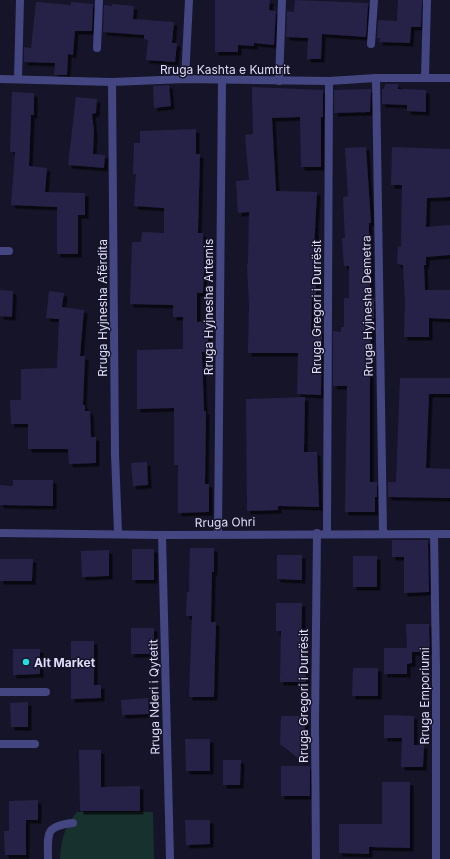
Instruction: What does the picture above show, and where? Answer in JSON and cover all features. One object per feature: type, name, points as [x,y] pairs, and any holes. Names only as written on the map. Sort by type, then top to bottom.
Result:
[{"type":"street","points":[[18,79],[20,0]]},
{"type":"street","points":[[97,48],[99,0]]},
{"type":"street","points":[[185,79],[188,0]]},
{"type":"street","points":[[279,81],[282,0]]},
{"type":"street","points":[[371,44],[374,0]]},
{"type":"street","points":[[425,78],[427,0]]},
{"type":"street","name":"Rruga Kashta e Kumtrit","points":[[0,79],[112,82],[185,79],[222,81],[329,81],[376,78],[450,78]]},
{"type":"street","name":"Rruga Hyjnesha Demetra","points":[[376,78],[383,533]]},
{"type":"street","name":"Rruga Hyjnesha Artemis","points":[[218,533],[222,81]]},
{"type":"street","name":"Rruga Gregori i Durrësit","points":[[327,533],[329,81]]},
{"type":"street","name":"Rruga Hyjnesha Afërdita","points":[[112,82],[115,454],[118,533]]},
{"type":"street","points":[[0,251],[9,251]]},
{"type":"street","name":"Rruga Ohri","points":[[0,533],[118,533],[162,535],[218,533],[450,534]]},
{"type":"street","name":"Rruga Gregori i Durrësit","points":[[316,859],[315,724],[317,533]]},
{"type":"street","name":"Rruga Emporiumi","points":[[434,534],[436,859]]},
{"type":"street","name":"Rruga Nderi i Qytetit","points":[[162,535],[170,859]]},
{"type":"street","points":[[0,692],[46,692]]},
{"type":"street","points":[[0,744],[35,744]]},
{"type":"street","points":[[48,859],[48,833],[52,827],[73,823]]},
{"type":"green space","points":[[77,812],[153,812],[154,859],[60,859],[61,846],[66,828]]},
{"type":"building","points":[[215,0],[270,0],[269,10],[276,11],[274,45],[254,43],[254,46],[238,45],[238,52],[215,52]]},
{"type":"building","points":[[295,0],[368,3],[366,37],[322,34],[321,59],[307,59],[308,38],[286,37],[287,11],[294,12]]},
{"type":"building","points":[[398,0],[422,0],[421,27],[411,27],[410,43],[379,42],[380,38],[377,38],[378,20],[397,21]]},
{"type":"building","points":[[36,2],[71,5],[71,2],[93,4],[92,31],[75,31],[73,55],[68,54],[67,75],[54,75],[55,63],[24,62],[24,47],[31,48]]},
{"type":"building","points":[[112,4],[134,6],[133,19],[174,22],[172,43],[177,43],[175,62],[146,60],[148,40],[144,39],[144,35],[103,32],[104,5],[112,6]]},
{"type":"building","points":[[385,84],[398,84],[398,89],[426,90],[426,112],[407,111],[407,105],[382,104],[382,89],[384,89]]},
{"type":"building","points":[[169,85],[171,106],[154,108],[153,86]]},
{"type":"building","points":[[252,87],[323,90],[323,117],[321,117],[321,167],[301,167],[300,117],[272,118],[276,191],[317,192],[313,267],[316,267],[316,297],[312,297],[311,331],[322,331],[321,395],[297,394],[298,353],[248,353],[249,305],[247,264],[249,212],[238,213],[236,181],[249,180],[245,135],[253,134]]},
{"type":"building","points":[[371,89],[370,112],[334,113],[334,90]]},
{"type":"building","points":[[12,92],[34,93],[34,115],[31,115],[29,166],[47,168],[45,192],[85,193],[85,215],[78,215],[78,254],[57,254],[57,207],[11,205],[15,152],[10,152]]},
{"type":"building","points":[[76,97],[97,99],[96,113],[92,114],[94,132],[93,154],[105,155],[104,168],[68,165]]},
{"type":"building","points":[[196,129],[196,154],[200,154],[198,233],[203,233],[204,270],[203,293],[197,293],[197,322],[208,321],[208,352],[202,352],[204,411],[206,411],[205,484],[209,484],[209,512],[178,513],[178,465],[174,465],[174,408],[137,409],[137,350],[183,349],[183,317],[173,317],[173,305],[130,304],[132,242],[141,242],[142,232],[164,233],[164,208],[134,206],[136,174],[133,174],[134,143],[140,143],[140,131]]},
{"type":"building","points":[[366,147],[371,223],[369,223],[370,298],[374,298],[374,319],[371,319],[370,358],[370,482],[377,482],[377,497],[375,497],[375,512],[345,512],[347,386],[333,386],[333,331],[341,332],[341,327],[344,327],[344,298],[349,298],[349,266],[344,266],[342,238],[345,238],[343,197],[348,196],[345,148]]},
{"type":"building","points":[[392,147],[450,149],[450,197],[427,198],[426,227],[450,225],[450,255],[426,257],[426,265],[424,265],[425,290],[450,290],[450,319],[429,318],[429,337],[404,337],[405,301],[403,265],[397,264],[398,246],[401,247],[402,185],[391,185]]},
{"type":"building","points":[[0,290],[13,291],[12,317],[0,316]]},
{"type":"building","points":[[49,291],[64,293],[62,307],[84,310],[80,356],[85,356],[83,405],[85,405],[85,411],[90,411],[91,437],[96,437],[96,463],[69,464],[68,449],[28,449],[28,424],[11,424],[10,400],[21,400],[21,369],[57,368],[59,319],[46,318]]},
{"type":"building","points":[[400,378],[450,378],[450,394],[429,394],[426,468],[450,469],[450,498],[388,497],[388,482],[396,482]]},
{"type":"building","points":[[305,397],[304,452],[317,452],[319,507],[278,506],[278,510],[247,511],[246,399]]},
{"type":"building","points":[[147,462],[148,485],[133,486],[131,463]]},
{"type":"building","points":[[13,480],[53,480],[53,506],[0,505],[0,485],[13,486]]},
{"type":"building","points":[[392,540],[428,540],[429,592],[404,593],[404,557],[392,557]]},
{"type":"building","points":[[190,548],[214,548],[211,622],[216,622],[214,697],[189,697],[192,616],[186,616],[187,592],[189,592]]},
{"type":"building","points":[[132,549],[154,549],[154,580],[132,580]]},
{"type":"building","points":[[109,550],[109,576],[82,577],[81,551]]},
{"type":"building","points":[[277,555],[302,555],[302,580],[277,579]]},
{"type":"building","points":[[353,556],[377,556],[377,587],[353,587]]},
{"type":"building","points":[[0,559],[33,559],[32,581],[0,581]]},
{"type":"building","points":[[276,603],[302,603],[301,654],[306,654],[306,682],[280,682],[281,631],[276,631]]},
{"type":"building","points":[[406,624],[429,624],[430,652],[412,652],[412,663],[407,664],[407,674],[384,674],[384,648],[407,648]]},
{"type":"building","name":"Alt Market","points":[[131,628],[154,628],[154,654],[131,654]]},
{"type":"building","points":[[71,641],[94,641],[94,685],[101,685],[101,698],[71,699]]},
{"type":"building","name":"Alt Market","points":[[13,649],[40,649],[40,674],[13,675]]},
{"type":"building","points":[[353,668],[378,668],[378,696],[352,696]]},
{"type":"building","points":[[148,698],[149,714],[122,715],[121,700]]},
{"type":"building","points":[[28,702],[28,727],[11,727],[10,703]]},
{"type":"building","points":[[384,715],[414,716],[414,745],[424,745],[423,767],[401,767],[402,738],[384,738]]},
{"type":"building","points":[[281,716],[306,716],[301,761],[280,744]]},
{"type":"building","points":[[185,739],[210,739],[210,771],[186,771]]},
{"type":"building","points":[[79,750],[101,750],[101,787],[140,786],[140,811],[80,811]]},
{"type":"building","points":[[223,760],[241,760],[240,785],[223,785]]},
{"type":"building","points":[[281,766],[310,766],[310,796],[281,796]]},
{"type":"building","points":[[382,782],[410,782],[410,848],[369,847],[369,854],[339,853],[339,824],[382,824]]},
{"type":"building","points":[[38,800],[38,820],[26,820],[26,855],[5,855],[4,831],[9,831],[9,801]]},
{"type":"building","points":[[185,820],[210,820],[210,844],[186,845]]},
{"type":"place","name":"Alt Market","points":[[26,662]]}]
